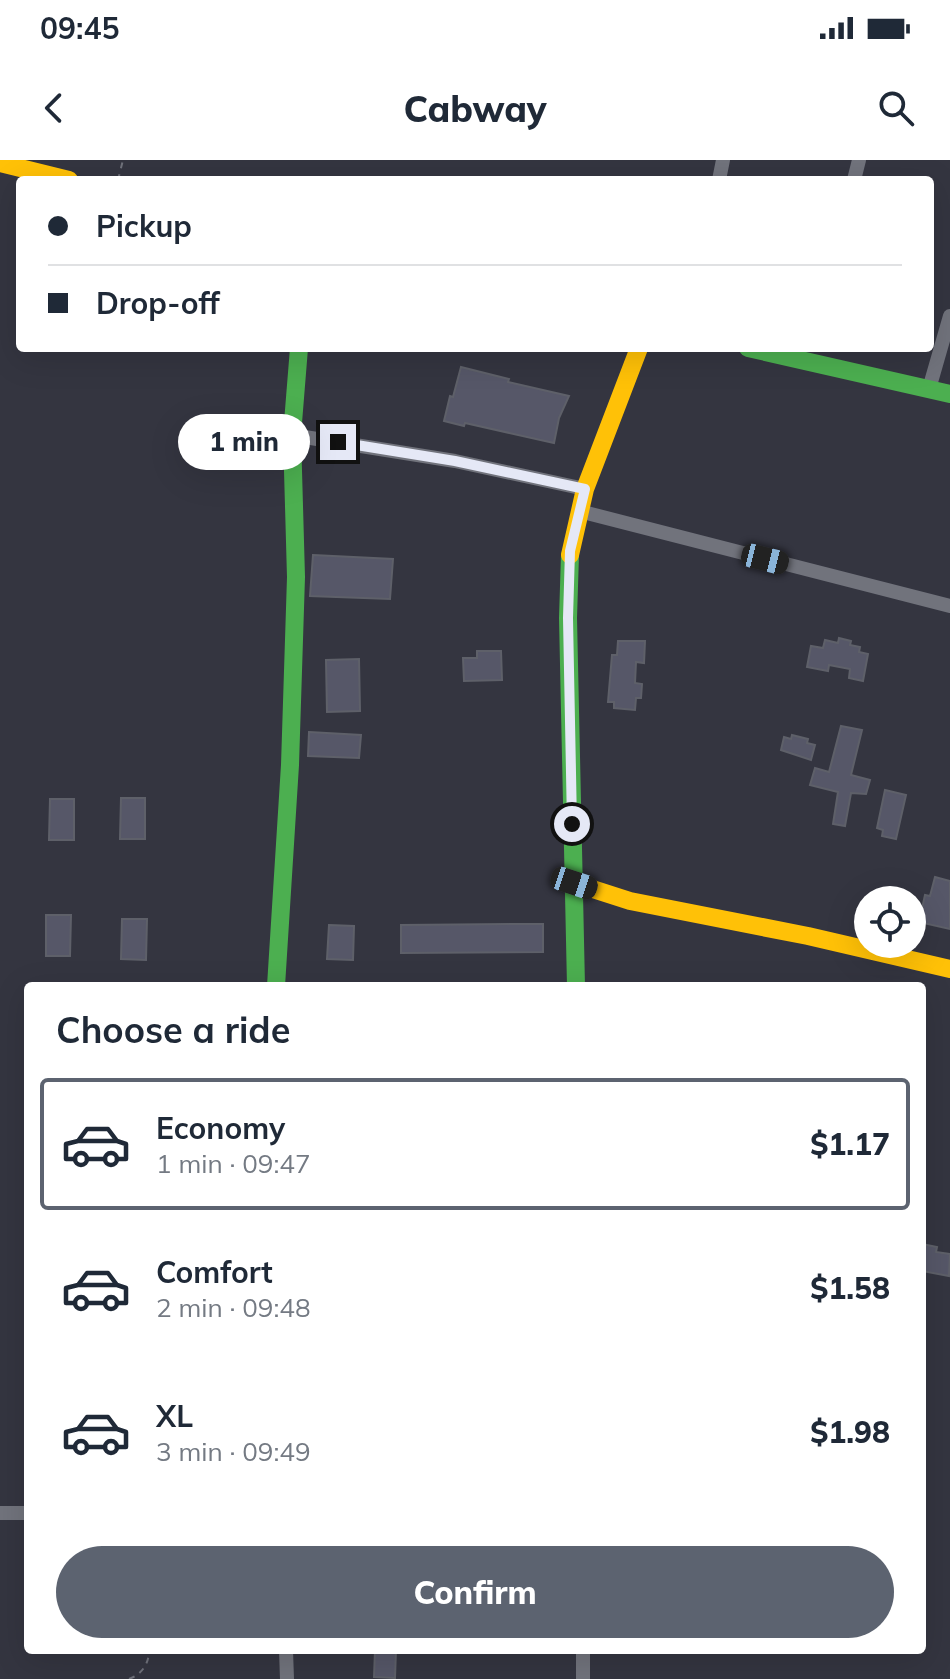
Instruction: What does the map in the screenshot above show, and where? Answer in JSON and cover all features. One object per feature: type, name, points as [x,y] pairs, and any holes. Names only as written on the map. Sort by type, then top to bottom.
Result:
[{"type":"street","points":[[0,163],[53,176]]},
{"type":"street","points":[[929,389],[950,316]]},
{"type":"street","points":[[276,982],[289,779],[296,577],[292,435],[299,352]]},
{"type":"street","points":[[576,982],[568,618],[570,551],[585,489],[637,352]]},
{"type":"street","points":[[805,354],[950,394]]},
{"type":"street","points":[[292,435],[455,461],[585,489]]},
{"type":"street","points":[[579,511],[950,606]]},
{"type":"street","points":[[574,883],[630,901],[808,936],[950,969]]},
{"type":"street","points":[[0,1513],[24,1513]]},
{"type":"street","points":[[286,1654],[287,1679]]},
{"type":"street","points":[[583,1654],[583,1679]]},
{"type":"path","points":[[129,1679],[139,1675],[148,1654]]},
{"type":"building","points":[[461,367],[569,396],[559,418],[554,443],[444,421]]},
{"type":"building","points":[[313,555],[393,559],[390,599],[310,596]]},
{"type":"building","points":[[839,638],[851,641],[850,645],[860,647],[859,652],[868,654],[863,681],[849,678],[850,669],[829,665],[828,671],[807,667],[811,646],[823,648],[825,640],[838,643]]},
{"type":"building","points":[[618,641],[645,641],[644,663],[636,662],[635,683],[642,684],[641,698],[636,698],[635,710],[614,708],[614,702],[608,702],[612,655],[617,655]]},
{"type":"building","points":[[477,651],[501,651],[502,680],[464,681],[463,658],[477,658]]},
{"type":"building","points":[[359,659],[360,711],[327,712],[326,660]]},
{"type":"building","points":[[841,726],[862,730],[851,775],[870,780],[866,794],[851,793],[845,826],[833,824],[838,792],[810,785],[815,768],[829,772]]},
{"type":"building","points":[[309,732],[361,735],[359,758],[308,756]]},
{"type":"building","points":[[792,735],[808,739],[807,743],[815,745],[811,760],[781,750],[784,737],[791,739]]},
{"type":"building","points":[[885,790],[906,795],[896,839],[882,836],[883,830],[877,828]]},
{"type":"building","points":[[121,798],[145,798],[145,839],[120,839]]},
{"type":"building","points":[[50,799],[74,799],[74,840],[49,840]]},
{"type":"building","points":[[935,877],[950,881],[950,929],[926,924],[926,895],[930,896]]},
{"type":"building","points":[[46,915],[71,915],[70,956],[46,956]]},
{"type":"building","points":[[122,919],[147,919],[146,960],[121,959]]},
{"type":"building","points":[[543,924],[543,952],[401,953],[401,925]]},
{"type":"building","points":[[329,925],[354,926],[353,960],[327,959]]},
{"type":"building","points":[[926,1245],[937,1247],[936,1252],[950,1254],[949,1276],[926,1272]]},
{"type":"building","points":[[375,1654],[396,1654],[395,1678],[374,1677]]},
{"type":"traffic: fast","points":[[276,982],[290,765],[296,577],[292,435],[299,352]]},
{"type":"traffic: fast","points":[[766,352],[950,394]]},
{"type":"traffic: fast","points":[[570,555],[568,618],[576,982]]},
{"type":"traffic: slow","points":[[0,163],[53,176]]},
{"type":"traffic: slow","points":[[570,555],[585,489],[637,352]]},
{"type":"traffic: slow","points":[[574,883],[630,901],[808,936],[950,969]]},
{"type":"route","points":[[338,442],[455,461],[585,489],[570,551],[568,618],[572,824]]}]
